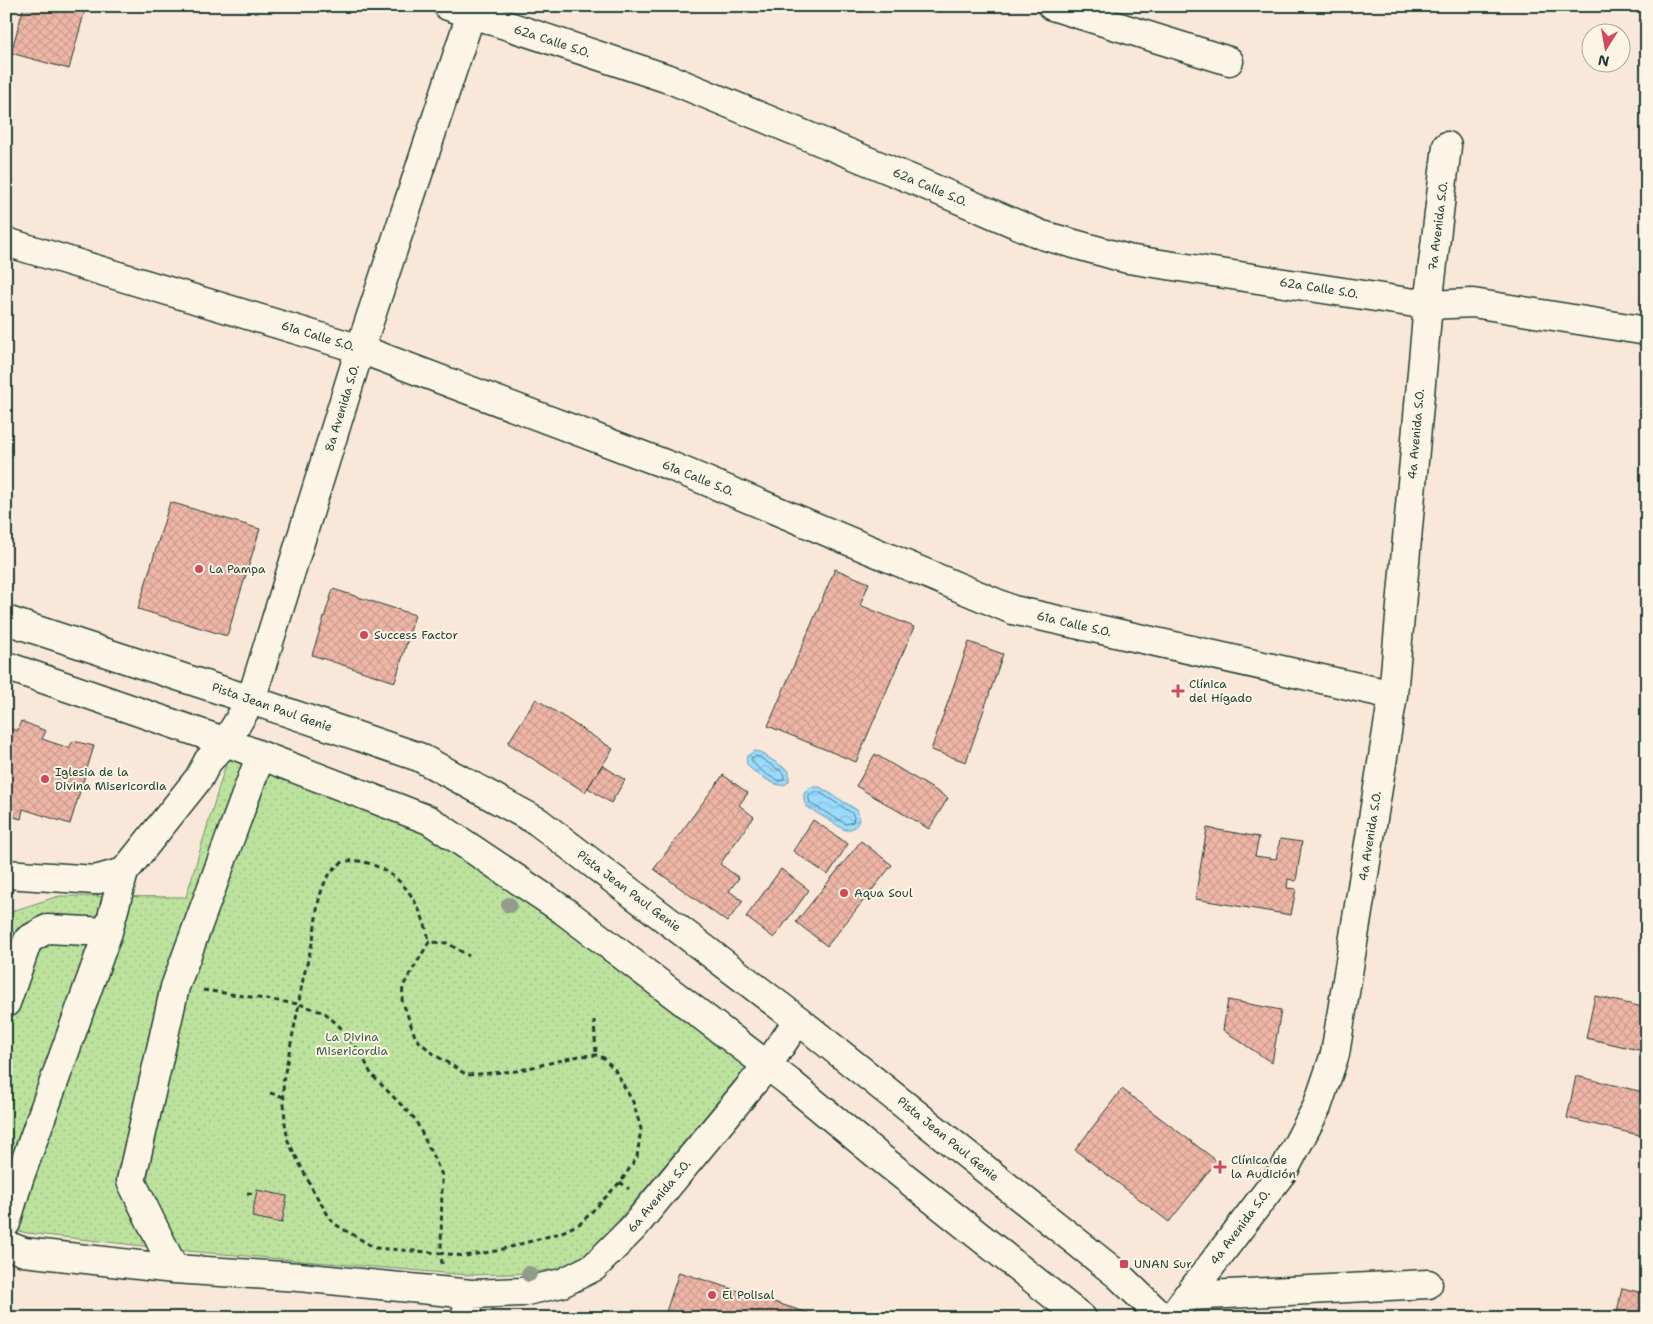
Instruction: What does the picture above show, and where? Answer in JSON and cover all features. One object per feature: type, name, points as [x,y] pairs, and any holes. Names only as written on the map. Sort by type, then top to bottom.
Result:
[{"type":"street","points":[[1052,6],[1229,61]]},
{"type":"street","name":"62a Calle S.O.","points":[[459,10],[672,80],[1042,235],[1128,259],[1428,305],[1473,303],[1647,331]]},
{"type":"street","name":"8a Avenida S.O.","points":[[124,872],[199,778],[208,761],[226,742],[251,700],[360,349],[459,10]]},
{"type":"street","name":"7a Avenida S.O.","points":[[1428,305],[1447,146]]},
{"type":"street","name":"61a Calle S.O.","points":[[6,242],[360,349],[673,467],[1013,610],[1392,695]]},
{"type":"street","name":"4a Avenida S.O.","points":[[1179,1307],[1284,1170],[1317,1107],[1335,1054],[1392,695],[1428,305]]},
{"type":"street","name":"Pista Jean Paul Genie","points":[[6,620],[419,757],[538,821],[798,1020],[1118,1275],[1163,1318]]},
{"type":"street","points":[[6,666],[226,742],[260,757],[429,820],[563,910],[767,1066],[1079,1316]]},
{"type":"street","points":[[174,1269],[130,1181],[174,987],[260,757]]},
{"type":"street","points":[[6,874],[95,880],[124,872]]},
{"type":"street","points":[[6,1223],[12,1175],[108,932],[124,872]]},
{"type":"street","points":[[6,1003],[28,940],[47,929],[108,932]]},
{"type":"street","name":"6a Avenida S.O.","points":[[6,1245],[24,1252],[174,1269],[299,1277],[468,1306],[562,1283],[594,1267],[633,1228],[767,1066],[798,1020]]},
{"type":"street","points":[[1179,1307],[1428,1284]]},
{"type":"path","points":[[360,860],[392,875],[402,884],[421,914],[428,933],[429,942],[403,986],[402,993],[404,1006],[416,1039],[435,1055],[467,1075],[516,1071],[579,1056],[596,1055],[604,1058],[615,1070],[633,1102],[641,1129],[637,1157],[620,1182],[580,1223],[560,1233],[496,1251],[464,1256],[375,1248],[333,1223],[314,1192],[288,1141],[283,1082],[299,1004],[300,987],[314,933],[316,911],[321,890],[331,872],[337,865],[347,861],[360,860]]},
{"type":"path","points":[[429,942],[447,943],[469,956]]},
{"type":"path","points":[[174,987],[299,1004],[325,1014],[340,1027],[362,1055],[371,1074],[415,1119],[442,1175],[442,1265]]},
{"type":"path","points":[[594,1020],[596,1055]]},
{"type":"path","points":[[270,1093],[284,1097]]},
{"type":"path","points":[[620,1182],[631,1190]]},
{"type":"path","points":[[247,1193],[256,1194]]},
{"type":"green space","name":"La Divina Misericordia","points":[[228,757],[424,828],[525,894],[747,1066],[590,1255],[559,1269],[514,1274],[467,1275],[188,1251],[27,1233],[6,1228],[6,913],[59,896],[186,897]]},
{"type":"water","points":[[755,751],[760,752],[789,771],[789,781],[785,785],[771,782],[750,768],[747,756]]},
{"type":"water","points":[[813,787],[820,787],[857,810],[859,821],[857,824],[853,828],[845,830],[807,807],[804,801],[804,793]]},
{"type":"building","points":[[24,6],[86,6],[69,69],[11,53]]},
{"type":"building","name":"La Pampa","points":[[170,502],[260,529],[227,636],[138,609]]},
{"type":"building","points":[[835,569],[869,583],[860,605],[914,627],[856,762],[768,726]]},
{"type":"building","name":"Success Factor","points":[[333,589],[415,615],[395,682],[312,655]]},
{"type":"building","points":[[969,642],[1003,654],[966,762],[931,750]]},
{"type":"building","points":[[536,699],[613,749],[585,792],[508,743]]},
{"type":"building","name":"Iglesia de la Divina Misericordia","points":[[21,721],[46,731],[42,739],[69,748],[73,741],[94,746],[70,824],[23,809],[21,819],[6,815],[6,727],[17,731]]},
{"type":"building","points":[[875,754],[948,798],[929,829],[856,786]]},
{"type":"building","points":[[602,765],[625,780],[611,803],[588,788]]},
{"type":"building","points":[[723,775],[748,793],[739,805],[754,817],[720,864],[739,878],[729,891],[743,901],[727,922],[654,869]]},
{"type":"building","points":[[813,820],[848,844],[828,875],[793,851]]},
{"type":"building","points":[[1207,828],[1259,837],[1255,856],[1276,859],[1280,839],[1302,842],[1296,881],[1288,879],[1287,888],[1296,889],[1291,915],[1195,899]]},
{"type":"building","name":"Aqua Soul","points":[[861,841],[892,865],[827,946],[796,922]]},
{"type":"building","points":[[781,869],[809,890],[774,938],[746,917]]},
{"type":"building","points":[[1595,996],[1647,1008],[1647,1052],[1586,1038]]},
{"type":"building","points":[[1228,1000],[1281,1010],[1272,1063],[1223,1030]]},
{"type":"building","points":[[1576,1076],[1647,1093],[1647,1137],[1567,1118]]},
{"type":"building","points":[[1122,1089],[1217,1161],[1169,1222],[1075,1150]]},
{"type":"building","points":[[257,1190],[287,1196],[282,1223],[252,1217]]},
{"type":"building","name":"El Polisal","points":[[679,1272],[824,1318],[664,1318]]},
{"type":"building","points":[[1622,1288],[1647,1294],[1647,1318],[1616,1318]]},
{"type":"place","name":"La Pampa","points":[[199,569]]},
{"type":"place","name":"Success Factor","points":[[364,635]]},
{"type":"place","name":"Clínica del Hígado","points":[[1178,691]]},
{"type":"place","name":"Iglesia de la Divina Misericordia","points":[[45,779]]},
{"type":"place","name":"Aqua Soul","points":[[844,893]]},
{"type":"place","name":"Clínica de la Audición","points":[[1220,1167]]},
{"type":"place","name":"UNAN Sur","points":[[1124,1264]]},
{"type":"place","name":"El Polisal","points":[[712,1295]]}]
